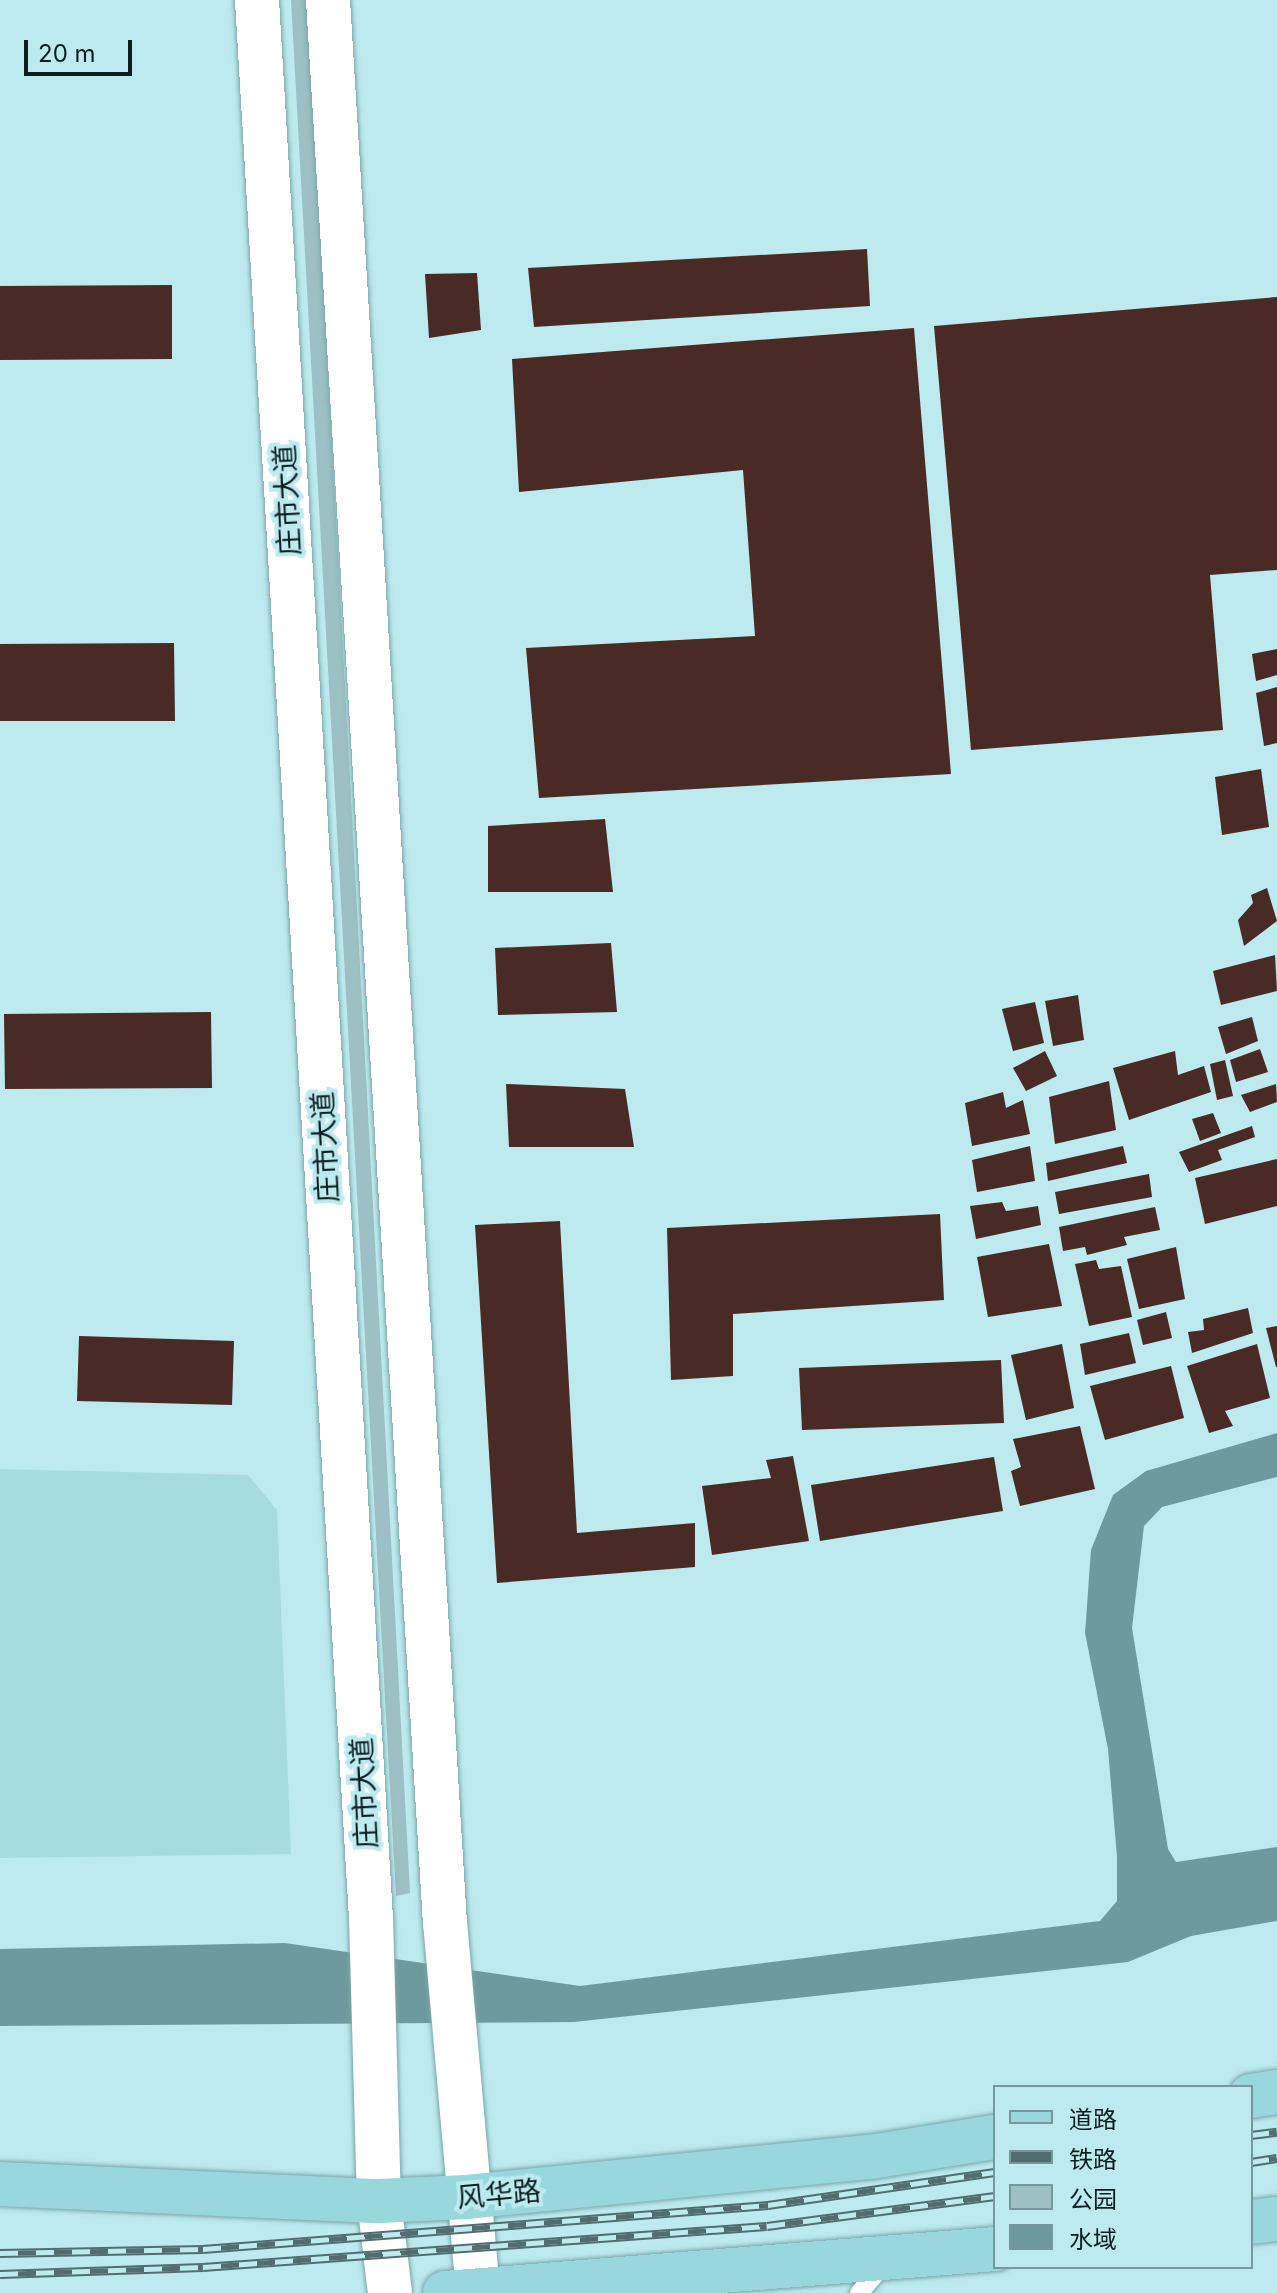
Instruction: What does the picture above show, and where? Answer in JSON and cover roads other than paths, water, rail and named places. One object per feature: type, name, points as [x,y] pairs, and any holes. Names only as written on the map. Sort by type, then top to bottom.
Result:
[{"type":"main road","name":"庄市大道","points":[[257,0],[371,1917],[379,2201],[390,2293]]},
{"type":"main road","points":[[328,0],[445,1922],[467,2197],[462,2292],[993,2249]]},
{"type":"main road","points":[[1253,2096],[1277,2092]]},
{"type":"main road","name":"风华路","points":[[0,2184],[379,2201],[467,2197],[871,2157],[993,2137]]},
{"type":"main road","points":[[1253,2222],[1277,2219]]},
{"type":"lane","points":[[859,2293],[887,2260]]},
{"type":"water","points":[[1277,1433],[1277,1477],[1162,1507],[1144,1526],[1132,1628],[1168,1849],[1176,1862],[1277,1847],[1277,1921],[1191,1936],[1128,1962],[574,2022],[0,2026],[0,1949],[285,1943],[580,1986],[1100,1921],[1117,1901],[1117,1857],[1108,1749],[1085,1633],[1091,1550],[1113,1495],[1146,1471]]},
{"type":"railway","points":[[1253,2135],[1277,2132]]},
{"type":"railway","points":[[1253,2162],[1277,2158]]},
{"type":"railway","points":[[0,2253],[203,2249],[768,2205],[993,2172]]},
{"type":"railway","points":[[0,2274],[203,2267],[767,2226],[993,2196]]}]
